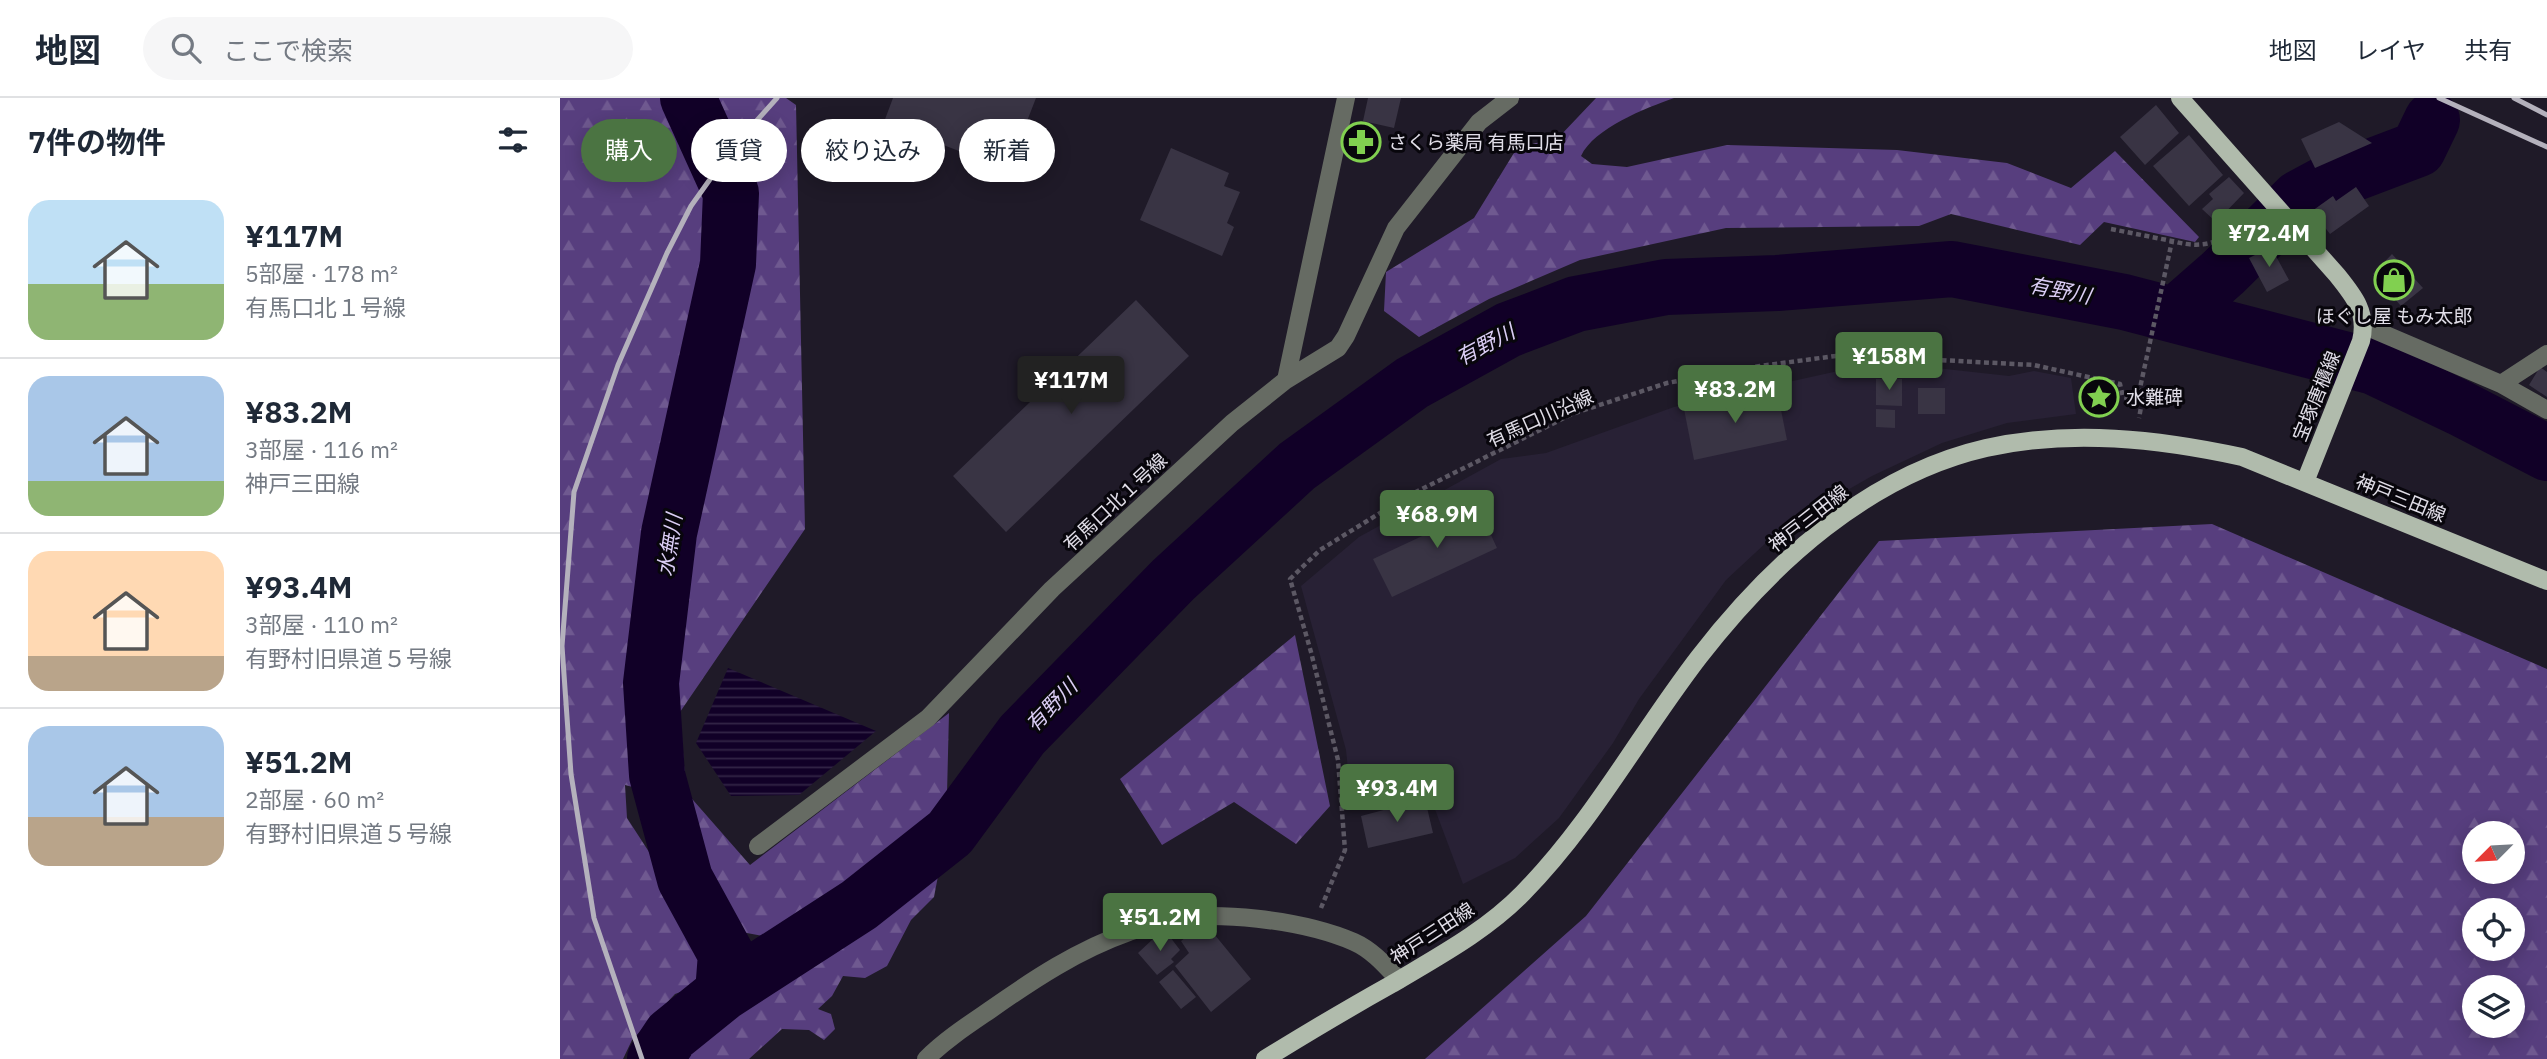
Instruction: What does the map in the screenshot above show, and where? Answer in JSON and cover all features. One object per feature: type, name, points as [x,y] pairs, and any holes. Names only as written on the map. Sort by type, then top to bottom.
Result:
[{"type":"main road","points":[[2180,98],[2351,292],[2360,310],[2363,333]]},
{"type":"main road","name":"宝塚唐櫃線","points":[[2305,482],[2363,333]]},
{"type":"main road","name":"神戸三田線","points":[[1265,1059],[1450,950],[1487,924],[1521,895],[1576,833],[1705,649],[1766,580],[1808,541],[1861,503],[1942,461],[1987,448],[2055,439],[2116,438],[2193,446],[2242,457],[2547,581]]},
{"type":"street","points":[[1286,380],[1346,98]]},
{"type":"street","name":"有馬口北１号線","points":[[758,846],[928,718],[1052,589],[1232,423],[1286,380],[1338,348],[1396,228],[1479,122],[1510,98]]},
{"type":"street","points":[[2363,333],[2501,384],[2547,410]]},
{"type":"street","points":[[2501,384],[2547,354]]},
{"type":"street","points":[[926,1059],[958,1032],[1036,977],[1098,943],[1159,921],[1223,916],[1268,920],[1312,929],[1355,943],[1379,958],[1399,979]]},
{"type":"path","points":[[2111,229],[2172,245],[2189,246],[2217,242],[2234,232],[2268,199]]},
{"type":"path","points":[[2136,440],[2142,402],[2140,388],[2172,245]]},
{"type":"path","name":"有馬口川沿線","points":[[1312,929],[1345,850],[1338,761],[1290,579],[1320,550],[1406,497],[1572,414],[1667,383],[1760,366],[1843,355],[2035,365],[2120,384],[2123,397],[2142,402]]},
{"type":"shaded area","points":[[1870,364],[1909,365],[2009,376],[2034,371],[2071,378],[2076,414],[2007,423],[1942,443],[1872,476],[1783,527],[1726,580],[1639,699],[1613,743],[1559,818],[1515,858],[1463,884],[1430,796],[1407,788],[1360,806],[1351,799],[1346,750],[1301,586],[1359,537],[1501,459],[1546,453],[1674,407]]},
{"type":"shaded area","points":[[728,668],[876,731],[799,795],[731,796],[696,743]]},
{"type":"green space","points":[[560,98],[786,98],[796,105],[805,529],[680,712],[686,792],[750,865],[949,713],[947,794],[871,887],[837,910],[763,936],[736,931],[697,879],[683,842],[652,792],[625,785],[627,818],[662,872],[687,930],[709,960],[705,983],[675,994],[632,1040],[623,1059],[560,1059]]},
{"type":"green space","points":[[1596,98],[1674,98],[1622,120],[1597,137],[1581,156],[1592,164],[1627,167],[1727,145],[1897,150],[2007,163],[2071,188],[2115,151],[2199,237],[2195,242],[2104,222],[2080,245],[1951,214],[1919,226],[1726,228],[1580,260],[1489,299],[1419,337],[1384,311],[1386,272],[1474,218],[1517,148],[1559,137]]},
{"type":"green space","points":[[2212,524],[2547,669],[2547,1059],[1425,1059],[1586,916],[1879,541]]},
{"type":"green space","points":[[1295,635],[1330,806],[1296,844],[1234,802],[1162,845],[1120,779]]},
{"type":"green space","points":[[938,876],[934,897],[911,920],[887,966],[865,978],[843,976],[832,996],[818,1009],[831,1014],[835,1029],[824,1040],[809,1030],[782,1029],[749,1059],[680,1059],[681,1037],[744,989],[760,956],[824,936],[886,894]]},
{"type":"building","points":[[893,98],[1036,98],[1028,119],[959,119],[959,151],[945,146],[945,119],[885,119]]},
{"type":"building","points":[[1368,98],[1401,98],[1394,128],[1363,121]]},
{"type":"building","points":[[2156,105],[2179,133],[2145,165],[2120,137]]},
{"type":"building","points":[[2339,122],[2372,143],[2315,168],[2301,139]]},
{"type":"building","points":[[2189,135],[2223,175],[2189,206],[2153,166]]},
{"type":"building","points":[[1171,148],[1229,173],[1224,186],[1240,192],[1227,223],[1234,227],[1222,256],[1140,220]]},
{"type":"building","points":[[2229,177],[2244,193],[2216,222],[2202,209],[2213,199],[2209,194]]},
{"type":"building","points":[[2356,187],[2369,206],[2330,234],[2312,211],[2333,196],[2336,201]]},
{"type":"building","points":[[2271,247],[2289,280],[2267,292],[2249,258]]},
{"type":"building","points":[[2392,254],[2423,288],[2401,306],[2373,274]]},
{"type":"building","points":[[1136,300],[1189,356],[1006,532],[953,476]]},
{"type":"building","points":[[2540,367],[2547,372],[2547,397],[2529,385]]},
{"type":"building","points":[[1876,379],[1902,379],[1902,406],[1876,405]]},
{"type":"building","points":[[1918,388],[1945,388],[1945,414],[1918,414]]},
{"type":"building","points":[[1777,390],[1787,440],[1694,460],[1684,409]]},
{"type":"building","points":[[1876,409],[1895,410],[1895,428],[1876,427]]},
{"type":"building","points":[[1474,498],[1497,548],[1392,597],[1373,559],[1450,523],[1445,513]]},
{"type":"building","points":[[1425,799],[1433,833],[1368,848],[1361,816]]},
{"type":"building","points":[[1196,929],[1201,935],[1210,929],[1251,979],[1211,1012],[1175,966],[1189,953],[1181,941]]},
{"type":"building","points":[[1167,933],[1180,950],[1171,959],[1174,962],[1157,975],[1138,953],[1154,938],[1156,941]]},
{"type":"building","points":[[1173,970],[1196,997],[1181,1009],[1159,982]]},
{"type":"waterway","name":"水無川","points":[[688,98],[731,193],[728,264],[669,533],[651,683],[657,775],[685,879],[726,954],[723,993]]},
{"type":"waterway","points":[[2175,315],[2223,273],[2299,198],[2323,185],[2418,149],[2432,120]]},
{"type":"waterway","name":"有野川","points":[[655,1059],[671,1035],[723,993],[859,905],[950,833],[1022,735],[1173,580],[1297,466],[1412,383],[1508,330],[1576,304],[1666,287],[1777,283],[1952,269],[2124,302],[2374,367],[2547,453]]},
{"type":"railway","points":[[642,1059],[594,918],[571,774],[562,646],[574,492],[618,365],[667,253],[691,206],[733,147],[777,98]]},
{"type":"railway","points":[[2439,98],[2547,147]]},
{"type":"railway","points":[[2514,98],[2547,115]]},
{"type":"place","name":"さくら薬局 有馬口店","points":[[1361,142]]},
{"type":"place","name":"ほぐし屋 もみ太郎","points":[[2394,280]]},
{"type":"place","name":"水難碑","points":[[2099,397]]}]
